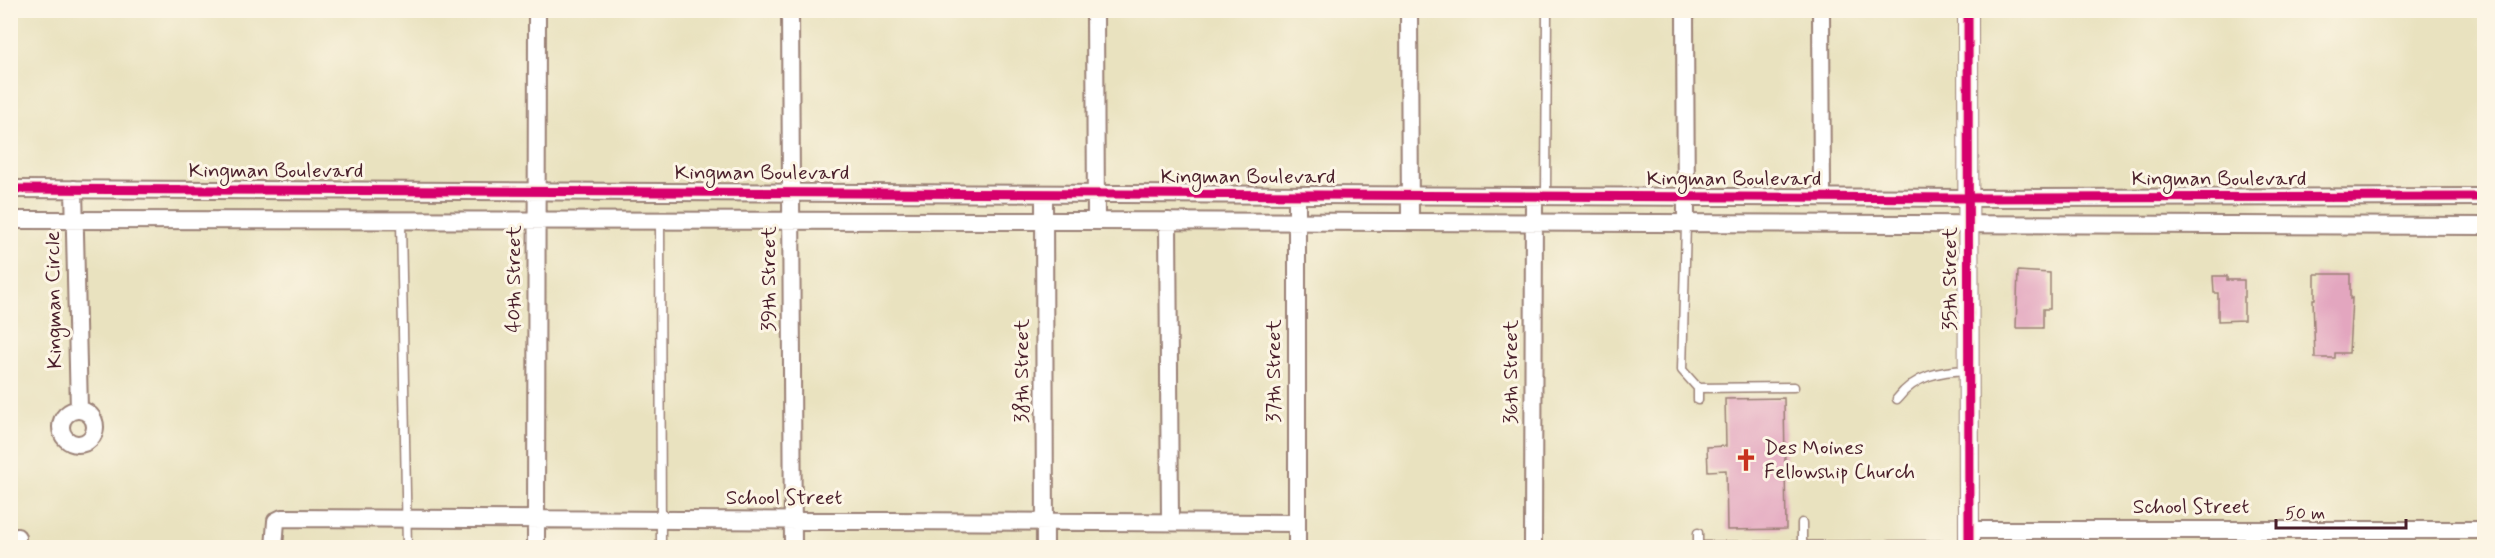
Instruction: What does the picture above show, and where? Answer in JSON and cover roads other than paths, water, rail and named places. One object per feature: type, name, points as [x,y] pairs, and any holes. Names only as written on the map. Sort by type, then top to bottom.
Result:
[{"type":"street","name":"40th Street","points":[[536,548],[537,10]]},
{"type":"street","name":"39th Street","points":[[790,10],[793,548]]},
{"type":"street","points":[[1095,10],[1096,221]]},
{"type":"street","points":[[1409,10],[1410,222]]},
{"type":"street","points":[[1685,10],[1686,224]]},
{"type":"street","points":[[1821,10],[1822,197]]},
{"type":"street","name":"35th Street","points":[[1968,10],[1969,541]]},
{"type":"street","name":"Kingman Boulevard","points":[[10,189],[1968,198],[2484,197]]},
{"type":"street","name":"Kingman Circle","points":[[74,189],[78,410]]},
{"type":"street","name":"38th Street","points":[[1044,194],[1045,548]]},
{"type":"street","name":"37th Street","points":[[1297,195],[1297,548]]},
{"type":"street","name":"36th Street","points":[[1533,548],[1534,223],[1540,196]]},
{"type":"street","name":"Kingman Boulevard","points":[[10,220],[1168,221],[1968,226],[2484,226]]},
{"type":"street","points":[[1168,221],[1170,522]]},
{"type":"street","name":"School Street","points":[[274,548],[274,526],[276,521],[282,518],[1297,523]]},
{"type":"street","name":"School Street","points":[[1969,541],[2484,530]]},
{"type":"lane","points":[[1540,196],[1547,10]]},
{"type":"lane","points":[[401,222],[407,548]]},
{"type":"lane","points":[[660,222],[661,548]]},
{"type":"lane","points":[[1686,224],[1682,370],[1698,388],[1698,400]]},
{"type":"lane","points":[[1898,399],[1921,378],[1941,371],[1968,370]]},
{"type":"lane","points":[[1698,388],[1794,387]]},
{"type":"lane","points":[[1802,523],[1802,546]]},
{"type":"lane","points":[[1698,533],[1698,546],[1802,546],[1845,542],[1969,541]]},
{"type":"place","name":"Des Moines Fellowship Church","points":[[1746,460]]}]
